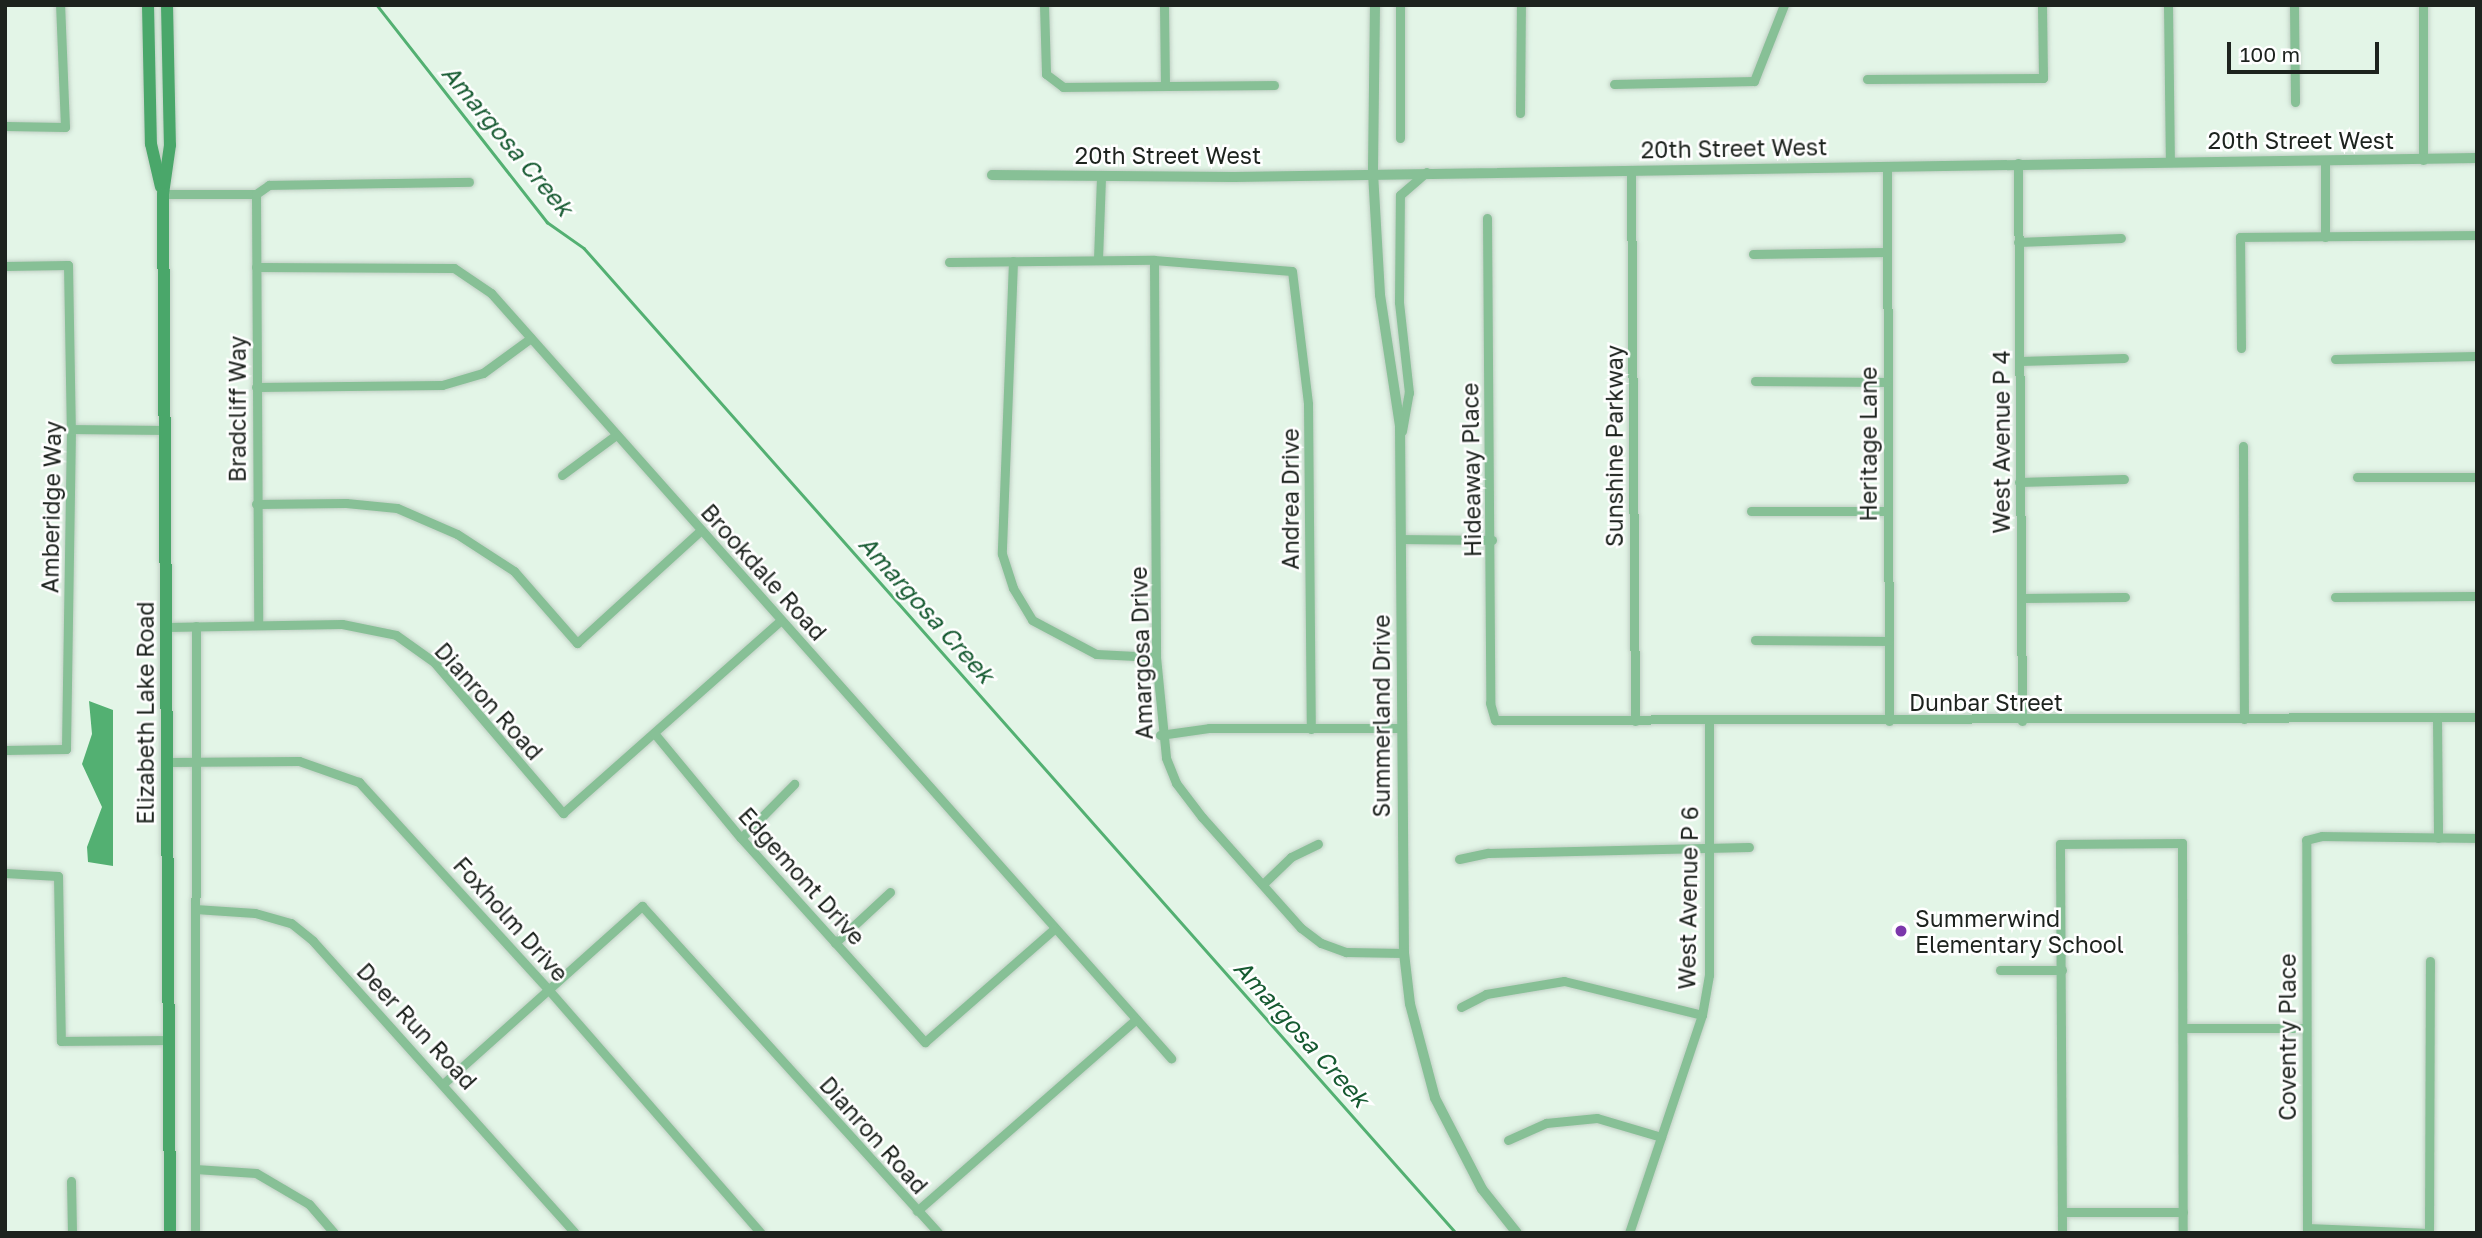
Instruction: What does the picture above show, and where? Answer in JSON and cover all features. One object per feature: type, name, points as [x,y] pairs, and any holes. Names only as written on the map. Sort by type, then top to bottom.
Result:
[{"type":"main road","name":"Elizabeth Lake Road","points":[[148,5],[151,144],[163,194]]},
{"type":"main road","name":"Elizabeth Lake Road","points":[[167,5],[170,145],[163,194],[170,1233]]},
{"type":"street","points":[[5,126],[65,127],[60,5]]},
{"type":"street","points":[[1044,5],[1046,74],[1053,84],[1063,88],[1274,85]]},
{"type":"street","points":[[1164,5],[1166,86]]},
{"type":"street","name":"Summerland Drive","points":[[1374,5],[1373,173],[1380,295],[1400,440],[1404,953],[1418,1040],[1435,1098],[1482,1189],[1517,1233]]},
{"type":"street","points":[[1400,5],[1400,138]]},
{"type":"street","points":[[1520,113],[1521,5]]},
{"type":"street","points":[[1614,84],[1754,81],[1784,5]]},
{"type":"street","points":[[1867,79],[2043,78],[2042,5]]},
{"type":"street","points":[[2168,5],[2170,162]]},
{"type":"street","points":[[2294,5],[2295,102]]},
{"type":"street","points":[[2423,5],[2423,160]]},
{"type":"street","name":"20th Street West","points":[[992,175],[1373,173],[2477,158]]},
{"type":"street","points":[[2325,162],[2325,237]]},
{"type":"street","name":"West Avenue P 4","points":[[2018,163],[2022,721]]},
{"type":"street","name":"Heritage Lane","points":[[1887,167],[1889,721]]},
{"type":"street","name":"Sunshine Parkway","points":[[1631,170],[1635,721]]},
{"type":"street","points":[[1400,440],[1409,393],[1399,302],[1400,195],[1426,172]]},
{"type":"street","points":[[1098,259],[1101,176]]},
{"type":"street","points":[[163,194],[256,194],[269,185],[469,181]]},
{"type":"street","name":"Bradcliff Way","points":[[256,194],[258,625]]},
{"type":"street","name":"Hideaway Place","points":[[1487,218],[1492,540],[1490,703],[1495,720]]},
{"type":"street","points":[[2241,348],[2240,237],[2477,235]]},
{"type":"street","points":[[2018,242],[2121,238]]},
{"type":"street","points":[[1753,254],[1887,252]]},
{"type":"street","points":[[949,262],[1154,260]]},
{"type":"street","name":"Andrea Drive","points":[[1154,260],[1292,271],[1308,404],[1311,729]]},
{"type":"street","name":"Amargosa Drive","points":[[1154,260],[1156,657],[1160,735],[1176,783],[1264,884],[1321,943],[1359,954],[1404,953]]},
{"type":"street","points":[[1013,261],[1002,554],[1013,588],[1032,620],[1096,654],[1156,657]]},
{"type":"street","name":"Amberidge Way","points":[[5,266],[68,265],[71,429],[66,749],[5,750]]},
{"type":"street","name":"Brookdale Road","points":[[256,267],[454,268],[491,293],[1171,1058]]},
{"type":"street","points":[[256,387],[442,385],[483,373],[531,338]]},
{"type":"street","points":[[2335,359],[2477,356]]},
{"type":"street","points":[[2020,361],[2124,358]]},
{"type":"street","points":[[1755,381],[1887,382]]},
{"type":"street","points":[[71,429],[164,430]]},
{"type":"street","points":[[562,475],[616,435]]},
{"type":"street","points":[[2243,446],[2244,719]]},
{"type":"street","points":[[2357,477],[2477,477]]},
{"type":"street","points":[[2019,482],[2124,479]]},
{"type":"street","points":[[256,504],[346,503],[397,508],[445,529],[514,571],[577,643],[701,530]]},
{"type":"street","points":[[1751,511],[1888,511]]},
{"type":"street","points":[[1401,540],[1492,540]]},
{"type":"street","points":[[2335,597],[2477,596]]},
{"type":"street","points":[[2022,598],[2125,597]]},
{"type":"street","points":[[654,733],[781,620]]},
{"type":"street","name":"Dianron Road","points":[[166,627],[342,624],[396,635],[434,662],[564,813],[654,733]]},
{"type":"street","points":[[195,1233],[196,626]]},
{"type":"street","points":[[1755,639],[1889,641]]},
{"type":"street","name":"Dunbar Street","points":[[1495,720],[2022,721],[2477,717]]},
{"type":"street","points":[[2437,718],[2438,838],[2477,838]]},
{"type":"street","name":"West Avenue P 6","points":[[1629,1233],[1702,1015],[1710,975],[1710,720]]},
{"type":"street","points":[[1160,735],[1209,728],[1402,728]]},
{"type":"street","name":"Edgemont Drive","points":[[654,733],[741,838],[925,1042],[1054,929]]},
{"type":"street","name":"Foxholm Drive","points":[[167,762],[299,761],[359,782],[547,988],[761,1233]]},
{"type":"street","points":[[741,838],[794,785]]},
{"type":"street","name":"Coventry Place","points":[[2307,1230],[2306,840],[2322,836],[2438,838]]},
{"type":"street","points":[[2062,1233],[2060,844],[2182,843],[2183,1233]]},
{"type":"street","points":[[1264,884],[1291,857],[1318,844]]},
{"type":"street","points":[[1459,859],[1488,853],[1749,847]]},
{"type":"street","points":[[5,873],[58,876],[61,1041],[169,1040]]},
{"type":"street","points":[[835,943],[890,891]]},
{"type":"street","name":"Dianron Road","points":[[547,988],[642,906],[938,1233]]},
{"type":"street","name":"Deer Run Road","points":[[195,909],[254,913],[291,923],[313,941],[444,1083],[575,1233]]},
{"type":"street","points":[[2307,1230],[2429,1233],[2430,961]]},
{"type":"street","points":[[2000,970],[2062,970]]},
{"type":"street","points":[[1461,1007],[1486,994],[1564,981],[1702,1015]]},
{"type":"street","points":[[444,1083],[547,988]]},
{"type":"street","points":[[917,1211],[1136,1019]]},
{"type":"street","points":[[2184,1028],[2306,1028]]},
{"type":"street","points":[[1507,1140],[1546,1123],[1597,1118],[1661,1137]]},
{"type":"street","points":[[195,1168],[256,1173],[309,1204],[334,1233]]},
{"type":"street","points":[[71,1181],[72,1233]]},
{"type":"street","points":[[2062,1212],[2183,1212]]},
{"type":"shaded area","points":[[89,701],[113,710],[113,866],[88,862],[87,847],[102,807],[82,764],[92,734]]},
{"type":"waterway","name":"Amargosa Creek","points":[[377,5],[547,222],[584,248],[1456,1233]]},
{"type":"place","name":"Summerwind Elementary School","points":[[1901,931]]}]
